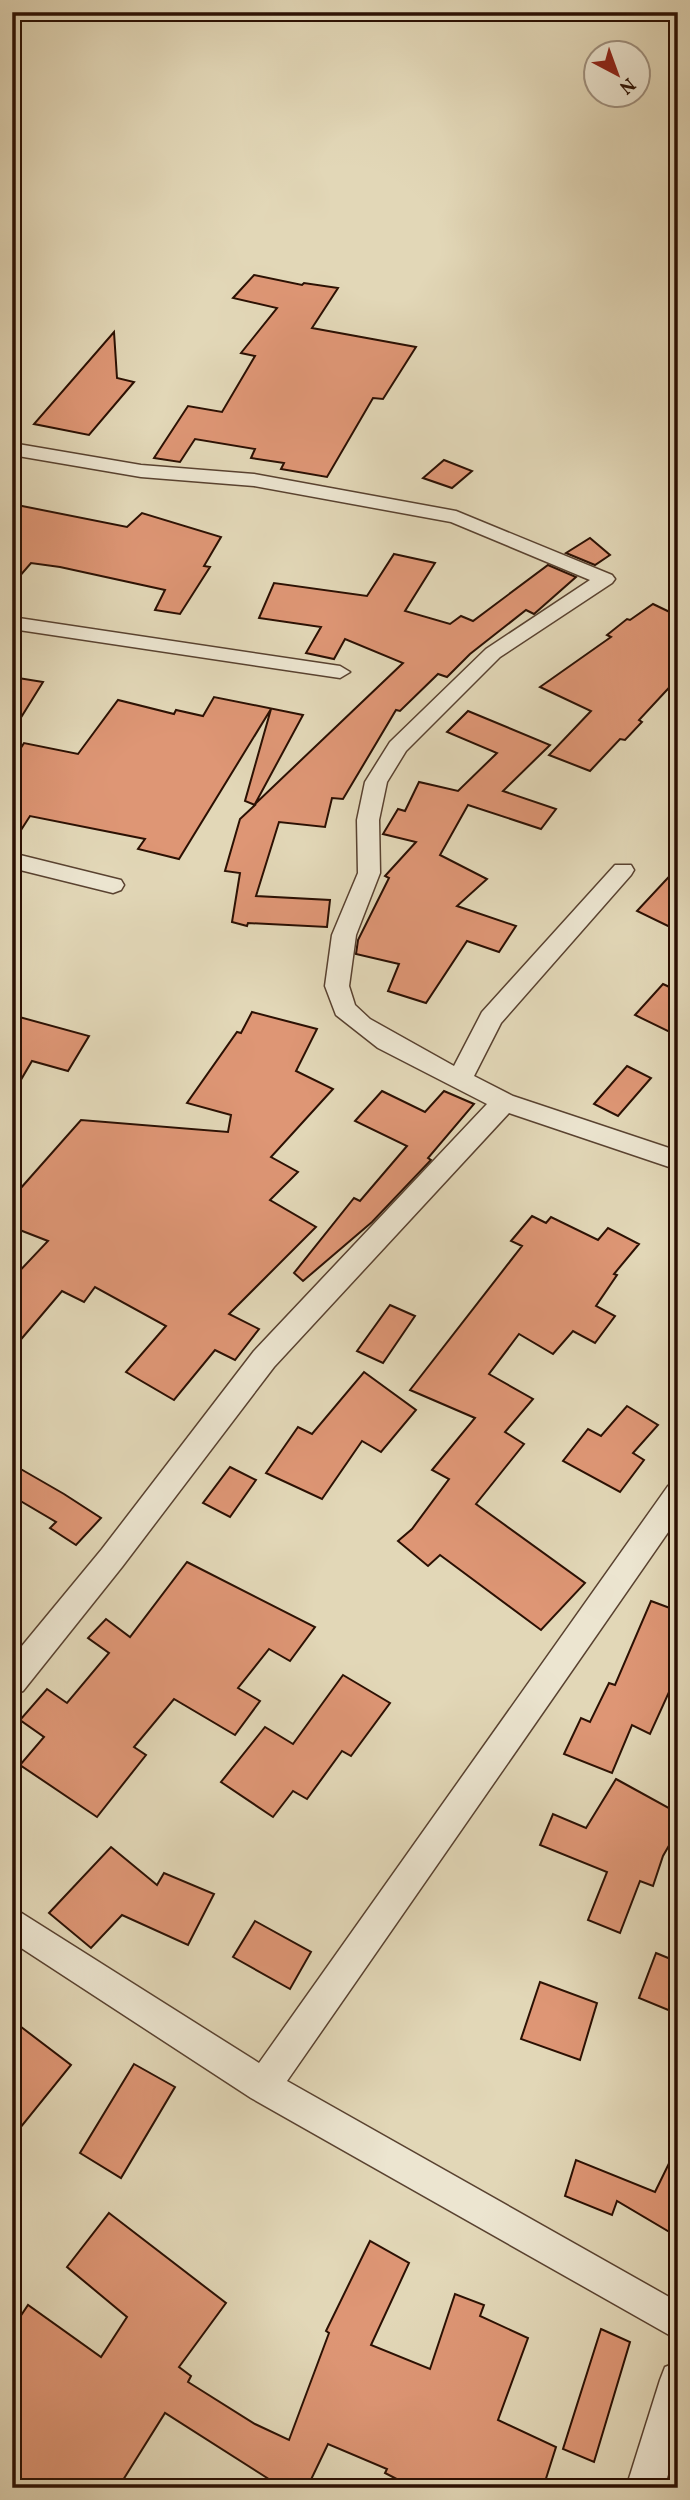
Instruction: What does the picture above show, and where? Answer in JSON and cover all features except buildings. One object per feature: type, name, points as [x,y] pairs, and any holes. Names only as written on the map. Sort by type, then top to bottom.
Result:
[{"type":"street","points":[[12,449],[85,459],[141,471],[254,481],[456,517],[604,579],[493,653],[398,747],[376,782],[368,821],[369,873],[344,935],[337,986],[344,1009],[360,1026],[504,1102],[678,1161]]},
{"type":"street","points":[[12,623],[340,672]]},
{"type":"street","points":[[12,860],[113,885]]},
{"type":"street","points":[[460,1079],[491,1017],[623,870]]},
{"type":"street","points":[[12,1681],[112,1558],[264,1359],[504,1102]]},
{"type":"street","points":[[263,2086],[678,1495]]},
{"type":"street","points":[[12,1923],[263,2086],[678,2322]]},
{"type":"street","points":[[645,2488],[678,2380]]}]
